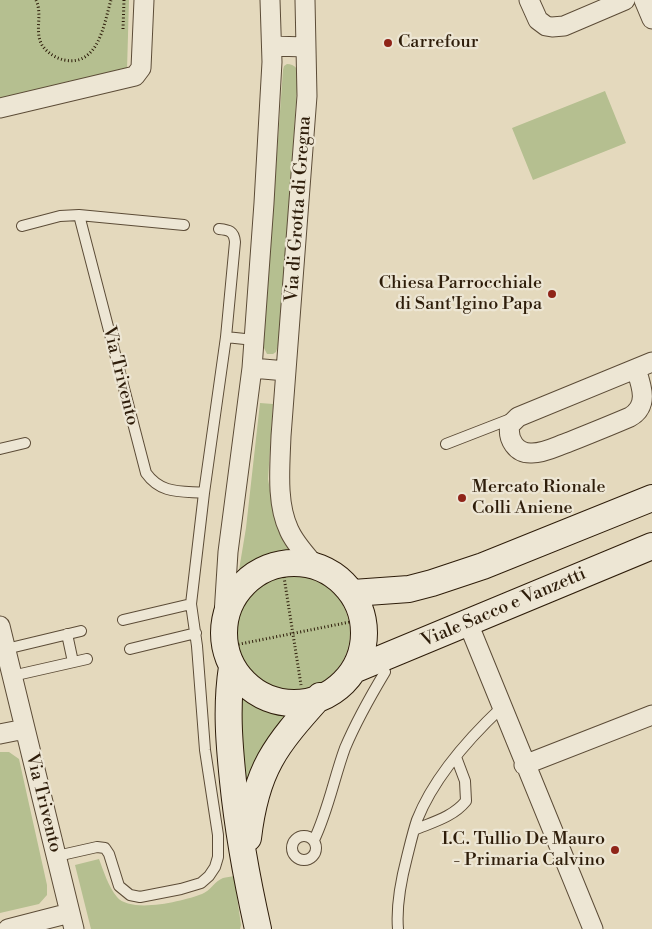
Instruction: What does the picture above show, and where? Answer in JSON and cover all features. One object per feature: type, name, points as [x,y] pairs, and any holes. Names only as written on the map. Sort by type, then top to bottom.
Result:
[{"type":"street","points":[[0,108],[135,76],[141,68],[144,0]]},
{"type":"street","name":"Via di Grotta di Gregna","points":[[258,929],[238,828],[228,724],[226,648],[228,552],[252,368],[269,129],[272,46],[270,0]]},
{"type":"street","name":"Via di Grotta di Gregna","points":[[305,0],[308,74],[280,471],[283,511],[289,530],[299,547],[317,568]]},
{"type":"street","points":[[529,0],[538,20],[546,26],[552,27],[564,26],[625,0]]},
{"type":"street","points":[[644,0],[652,19]]},
{"type":"street","points":[[272,46],[306,47]]},
{"type":"street","points":[[644,366],[641,404],[638,412],[613,424],[546,450],[527,453],[515,446],[509,436],[510,425],[518,417],[644,366]]},
{"type":"street","points":[[252,368],[286,371]]},
{"type":"street","points":[[353,593],[409,589],[432,583],[483,566],[652,498]]},
{"type":"street","name":"Viale Sacco e Vanzetti","points":[[368,664],[652,546]]},
{"type":"street","name":"Via di Grotta di Gregna","points":[[291,564],[317,568],[337,578],[353,593],[361,608],[365,619],[367,640],[364,654],[368,664],[346,681],[311,693],[306,700],[295,702],[270,698],[248,686],[226,648],[229,604],[235,593],[253,575],[266,569],[291,564]]},
{"type":"street","points":[[468,623],[524,765],[593,929]]},
{"type":"street","name":"Via Trivento","points":[[0,626],[72,921]]},
{"type":"street","name":"Via di Grotta di Gregna","points":[[245,862],[253,807],[264,770],[311,693]]},
{"type":"street","points":[[524,765],[652,715]]},
{"type":"street","points":[[0,734],[25,729]]},
{"type":"street","points":[[8,929],[72,921]]},
{"type":"lane","points":[[22,226],[60,216],[79,215],[184,225]]},
{"type":"lane","name":"Via Trivento","points":[[79,215],[146,472],[156,485],[164,489],[204,493]]},
{"type":"lane","points":[[57,856],[96,847],[105,848],[109,854],[119,886],[130,895],[140,897],[191,887],[205,879],[215,867],[218,858],[218,835],[206,750],[196,633],[191,604],[204,493],[226,337],[234,236],[228,230],[219,229]]},
{"type":"lane","points":[[226,337],[254,340]]},
{"type":"lane","points":[[446,444],[524,414]]},
{"type":"lane","points":[[0,449],[25,443]]},
{"type":"lane","points":[[123,620],[191,604]]},
{"type":"lane","points":[[6,650],[81,631]]},
{"type":"lane","points":[[130,649],[196,633]]},
{"type":"lane","points":[[67,634],[73,662]]},
{"type":"lane","points":[[12,676],[87,659]]},
{"type":"lane","points":[[314,840],[346,746],[384,672],[368,664]]},
{"type":"lane","points":[[398,929],[398,904],[403,873],[414,830],[427,800],[456,757],[502,707]]},
{"type":"lane","points":[[414,830],[449,816],[466,801],[465,782],[456,757]]},
{"type":"path","points":[[36,0],[39,6],[42,46],[56,58],[66,61],[84,58],[98,45],[111,0]]},
{"type":"path","points":[[123,36],[124,0]]},
{"type":"path","points":[[284,577],[293,634],[311,693]]},
{"type":"path","points":[[226,648],[365,619]]},
{"type":"green space","points":[[0,0],[129,0],[127,70],[0,98]]},
{"type":"green space","points":[[287,64],[296,67],[298,75],[279,342],[276,352],[267,354],[263,346],[283,70]]},
{"type":"green space","points":[[605,91],[626,143],[533,180],[512,128]]},
{"type":"green space","points":[[260,403],[273,404],[268,479],[275,519],[291,555],[262,566],[237,582],[246,528]]},
{"type":"green space","points":[[293,576],[315,580],[334,592],[346,611],[350,633],[346,655],[334,674],[315,686],[293,690],[271,686],[252,674],[240,655],[236,633],[240,611],[252,592],[271,580]]},
{"type":"green space","points":[[233,685],[247,696],[261,703],[293,710],[241,813]]},
{"type":"green space","points":[[0,752],[9,752],[19,759],[47,885],[47,895],[39,904],[0,913]]},
{"type":"green space","points":[[99,859],[109,884],[117,897],[124,902],[134,905],[171,903],[194,897],[205,893],[220,879],[234,876],[240,929],[91,929],[75,865]]},
{"type":"place","name":"Carrefour","points":[[388,43]]},
{"type":"place","name":"Chiesa Parrocchiale di Sant'Igino Papa","points":[[552,294]]},
{"type":"place","name":"Mercato Rionale Colli Aniene","points":[[462,498]]},
{"type":"place","name":"I.C. Tullio De Mauro - Primaria Calvino","points":[[615,850]]}]
